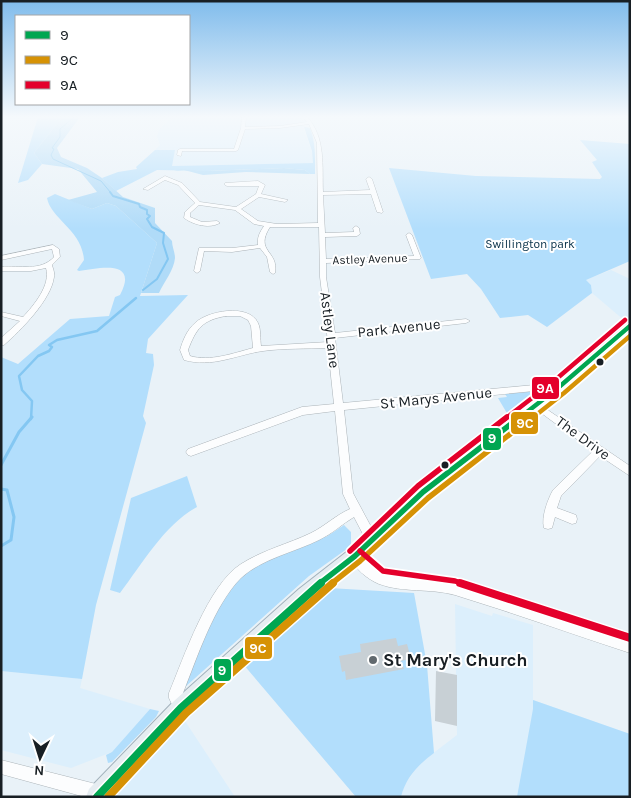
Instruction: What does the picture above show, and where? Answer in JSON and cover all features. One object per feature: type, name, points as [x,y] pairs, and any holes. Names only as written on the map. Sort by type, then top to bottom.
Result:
[{"type":"main road","points":[[98,795],[181,708],[305,595],[355,556],[423,492],[536,405],[550,389],[630,326]]},
{"type":"street","name":"Astley Lane","points":[[318,154],[322,261],[348,494],[372,540]]},
{"type":"street","points":[[146,189],[167,178],[180,184],[198,203],[237,209],[250,219],[267,226],[321,225]]},
{"type":"street","points":[[369,179],[380,212]]},
{"type":"street","points":[[226,184],[270,183]]},
{"type":"street","points":[[237,209],[258,195],[262,184]]},
{"type":"street","points":[[320,194],[373,192]]},
{"type":"street","points":[[258,195],[285,200]]},
{"type":"street","points":[[198,203],[187,213],[187,218],[201,224],[217,224]]},
{"type":"street","points":[[267,226],[259,236],[261,246],[272,259],[273,272]]},
{"type":"street","points":[[321,234],[357,234],[356,228]]},
{"type":"street","name":"Astley Avenue","points":[[322,261],[418,258],[409,234]]},
{"type":"street","points":[[197,271],[199,246],[232,250],[261,246]]},
{"type":"street","points":[[1,258],[54,247],[57,257],[49,266],[34,269],[1,269]]},
{"type":"street","points":[[1,343],[5,336],[26,320],[51,277],[49,266]]},
{"type":"street","points":[[1,314],[26,320]]},
{"type":"street","points":[[257,349],[253,322],[248,316],[230,314],[213,316],[202,321],[189,335],[184,350],[186,356],[199,361],[238,356],[257,349],[332,345]]},
{"type":"street","name":"Park Avenue","points":[[331,336],[466,321]]},
{"type":"street","name":"St Marys Avenue","points":[[191,452],[302,411],[534,388]]},
{"type":"street","name":"The Drive","points":[[536,405],[630,472]]},
{"type":"street","points":[[548,524],[550,510],[557,493],[600,450]]},
{"type":"street","points":[[550,510],[572,519]]},
{"type":"street","points":[[181,708],[176,698],[176,693],[211,615],[232,578],[247,567],[318,535],[346,516],[357,511]]},
{"type":"street","points":[[355,556],[372,573],[392,581],[438,584],[453,588],[630,646]]},
{"type":"street","points":[[1,766],[98,795]]},
{"type":"shaded area","points":[[35,154],[60,154],[61,157],[87,168],[102,178],[123,197],[155,208],[155,223],[172,241],[175,258],[171,271],[159,293],[141,293],[157,243],[116,206],[107,203],[92,209],[68,200],[97,192],[78,169],[42,164]]},
{"type":"shaded area","points":[[174,154],[312,154],[313,163],[171,166]]},
{"type":"shaded area","points":[[284,168],[305,170],[310,174],[246,172],[203,175],[184,170],[174,171],[181,169],[207,171]]},
{"type":"shaded area","points":[[611,270],[630,279],[630,317],[625,321],[592,293],[591,285],[585,280]]},
{"type":"shaded area","points":[[455,604],[492,616],[493,613],[533,625],[533,700],[630,734],[630,797],[401,797],[404,786],[419,764],[457,735]]},
{"type":"shaded area","points":[[1,671],[82,679],[80,688],[150,709],[112,752],[71,768],[1,750]]},
{"type":"shaded area","points":[[185,721],[235,797],[113,797],[153,755]]},
{"type":"green space","points":[[27,154],[35,154],[42,164],[28,180],[18,183]]},
{"type":"green space","points":[[150,154],[174,154],[172,166],[313,163],[312,154],[315,154],[315,174],[310,174],[305,170],[284,168],[207,171],[157,170],[116,191],[102,178],[118,172],[137,169],[136,167]]},
{"type":"green space","name":"Swillington park","points":[[592,154],[630,154],[630,261],[586,280],[591,285],[592,293],[547,327],[528,315],[500,318],[481,289],[467,274],[431,279],[389,168],[476,176],[600,179],[602,177],[592,162],[597,160]]},
{"type":"green space","points":[[55,194],[92,209],[107,203],[116,206],[157,243],[140,296],[188,295],[148,339],[146,353],[153,354],[154,365],[143,416],[146,423],[96,605],[82,679],[1,671],[1,357],[18,364],[70,319],[109,316],[115,297],[120,295],[125,284],[125,276],[115,268],[77,270],[84,260],[82,250],[78,241],[50,205],[47,198]]},
{"type":"green space","points":[[537,391],[508,415],[498,398],[507,397],[505,394]]},
{"type":"green space","points":[[187,476],[197,507],[185,514],[164,534],[120,593],[110,590],[131,498]]},
{"type":"green space","points":[[344,525],[351,532],[351,546],[309,576],[184,688],[214,617],[228,591],[236,581],[253,568],[324,535],[326,537]]},
{"type":"green space","points":[[329,588],[414,593],[427,665],[434,753],[414,772],[406,783],[401,797],[356,797],[243,664]]},
{"type":"green space","points":[[533,700],[630,734],[630,797],[517,797]]},
{"type":"green space","points":[[150,709],[159,711],[156,717],[112,762],[108,763],[106,755],[112,752]]},
{"type":"building","name":"St Mary's Church","points":[[396,638],[398,646],[407,644],[411,659],[401,661],[404,669],[346,680],[345,671],[342,672],[339,656],[361,652],[360,644]]},
{"type":"building","points":[[436,671],[457,675],[457,726],[435,721]]},
{"type":"waterway","points":[[51,154],[53,159],[101,181],[111,193]]},
{"type":"waterway","points":[[110,192],[113,196],[139,204],[140,207],[147,210],[147,214],[150,216],[147,219],[152,227],[164,233],[163,243],[168,259],[157,279],[143,290]]},
{"type":"waterway","points":[[31,418],[32,401],[22,390],[19,376],[38,356],[49,351],[52,347],[49,345],[57,340],[97,331],[136,298]]},
{"type":"waterway","points":[[1,465],[19,432],[31,418]]},
{"type":"waterway","points":[[1,489],[7,490],[14,517],[11,540],[1,546]]},
{"type":"transit line","name":"9A","points":[[350,551],[418,486],[554,381],[625,320]]},
{"type":"transit line","name":"9","points":[[97,797],[181,708],[305,595],[355,556],[423,492],[559,387],[630,326]]},
{"type":"transit line","name":"9C","points":[[108,797],[186,713],[310,601],[360,561],[428,498],[564,393],[630,336]]},
{"type":"transit line","name":"9A","points":[[360,551],[383,571],[455,581],[630,638]]},
{"type":"place","name":"St Mary's Church","points":[[373,660]]}]
